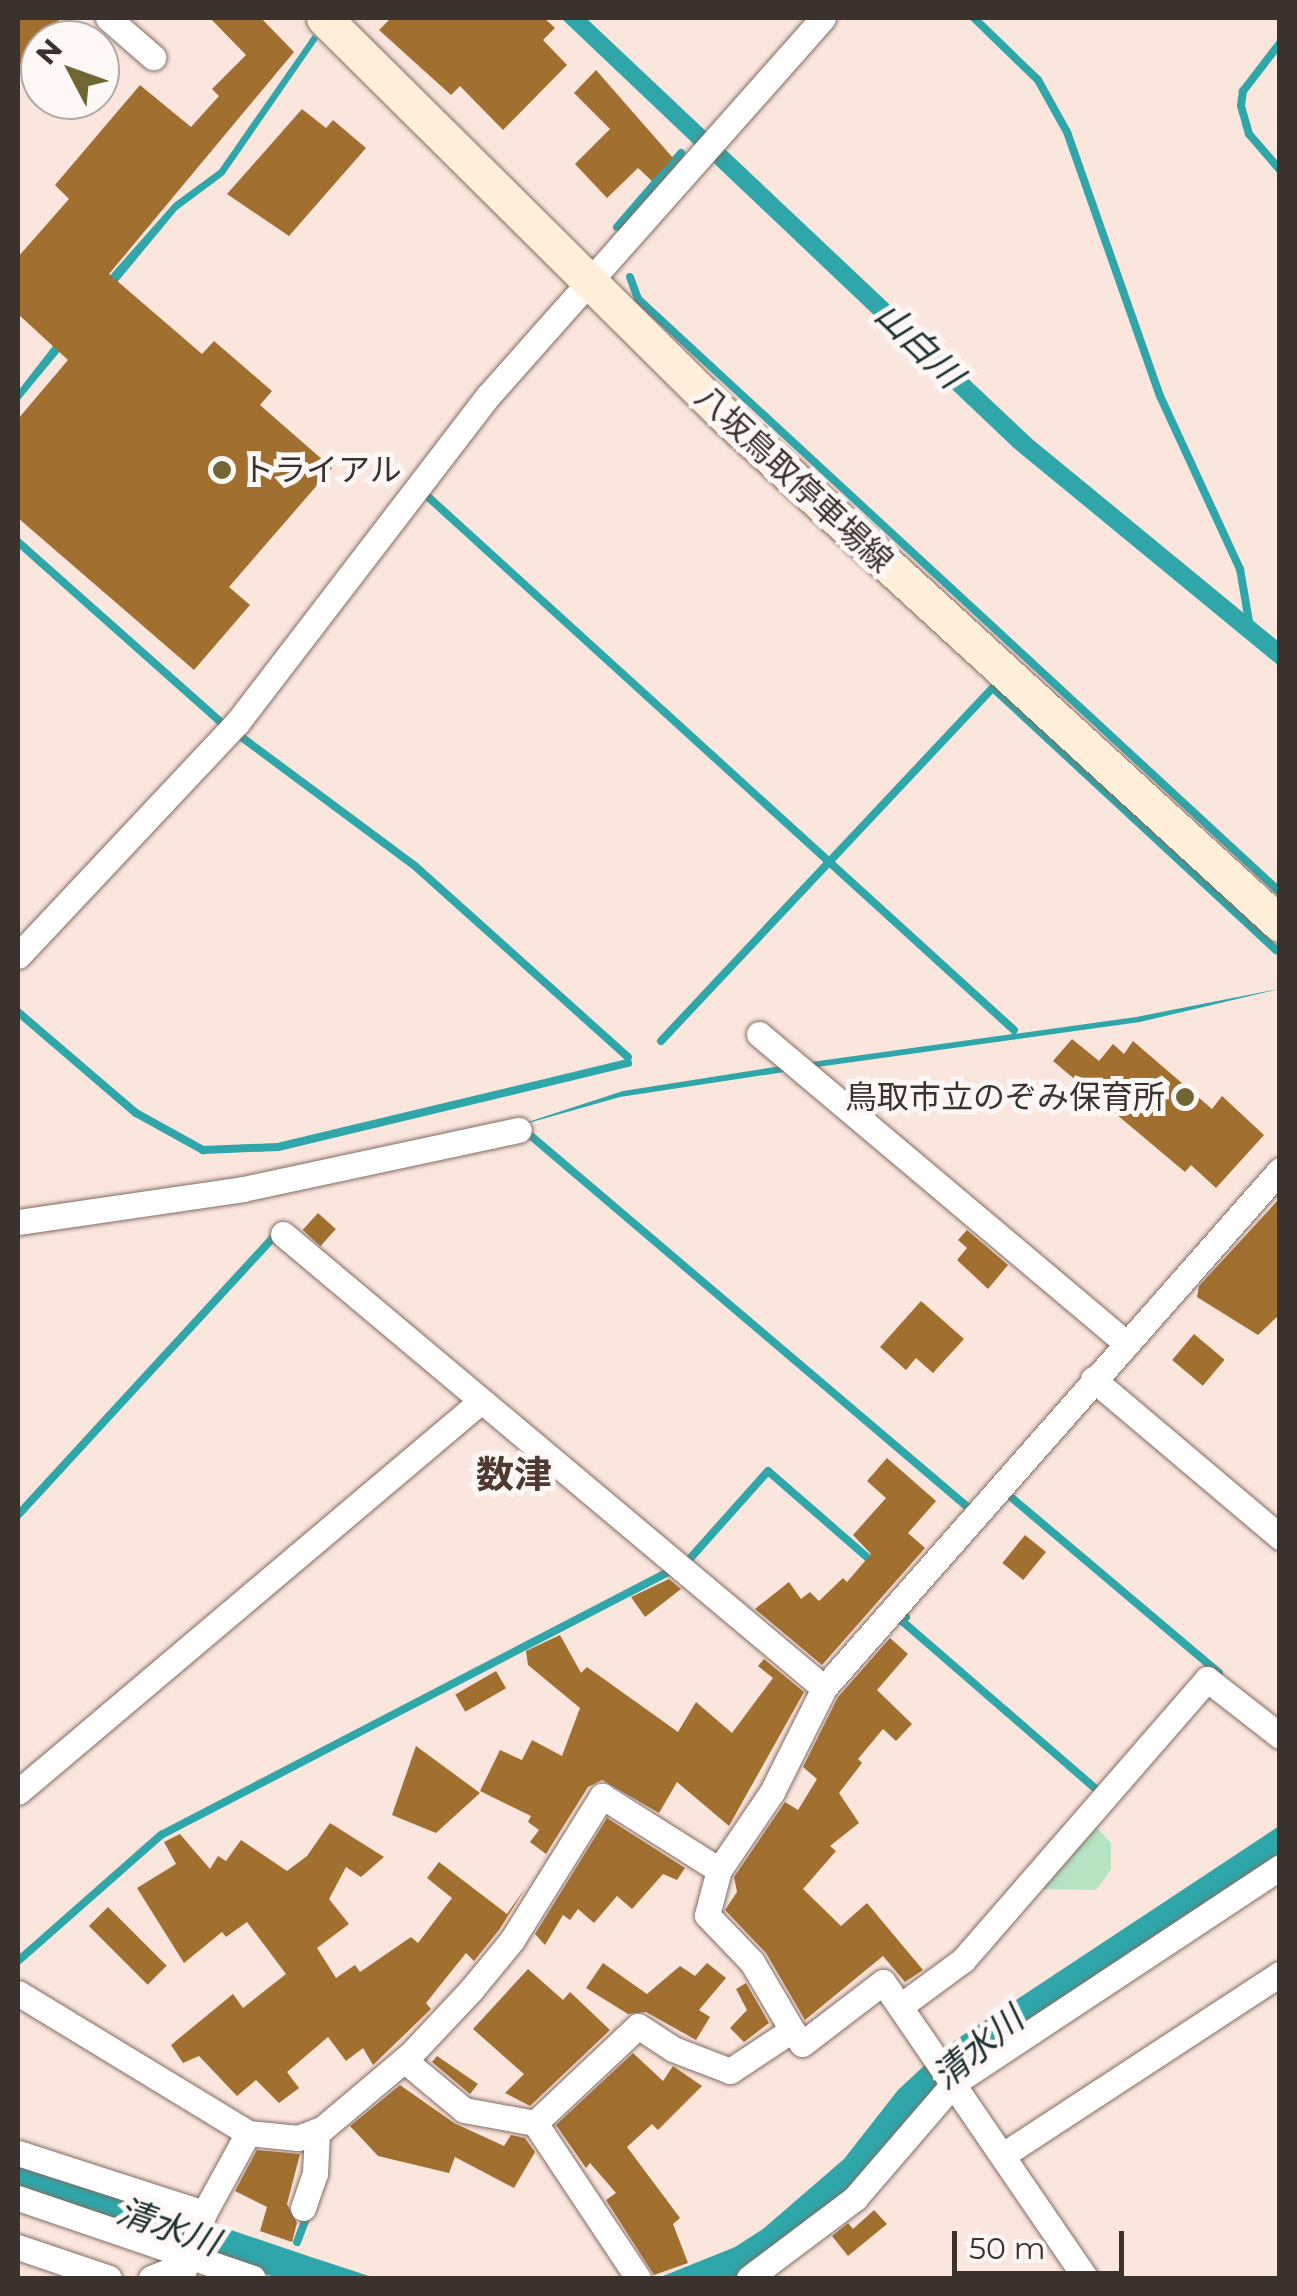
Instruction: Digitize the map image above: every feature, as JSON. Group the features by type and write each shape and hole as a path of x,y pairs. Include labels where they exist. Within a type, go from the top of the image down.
{"main road":[{"name":"八坂鳥取停車場線","path":"324,18 782,469 1280,924"}],"street":[{"path":"108,18 153,57"},
{"path":"18,956 237,723 488,396 823,18"},
{"path":"759,1034 1125,1342"},
{"path":"18,1222 242,1189 519,1130"},
{"path":"1086,2278 884,1982 802,2044 752,1962 707,1915 719,1870 772,1792 824,1688 1280,1170"},
{"path":"282,1234 824,1688"},
{"path":"1093,1379 1280,1537"},
{"path":"18,1792 481,1402"},
{"path":"902,2005 963,1960 1208,1679 1280,1736"},
{"path":"18,1993 248,2133 298,2138 318,2130 404,2060 512,1940 602,1796 719,1870"},
{"path":"749,2278 855,2198 954,2083 1280,1866"},
{"path":"1002,2155 1280,1974"},
{"path":"535,2123 638,2026 730,2071 792,2030"},
{"path":"404,2060 464,2110 535,2123 638,2278"},
{"path":"304,2208 315,2174 318,2130"},
{"path":"184,2267 204,2213 248,2133"},
{"path":"18,2153 204,2213"},
{"path":"18,2198 184,2267 253,2278"},
{"path":"18,2247 109,2278"},
{"path":"151,2278 184,2267"}],"green space":[{"path":"1093,1824 1111,1843 1111,1870 1096,1890 1041,1889"}],"water":[{"name":"山白川","path":"561,18 586,18 1032,439 1279,642 1279,666 1014,448"},
{"path":"313,35 318,39 224,175 177,210 18,402 18,391 91,297 174,203 219,170"},
{"path":"1279,989 1140,1022 810,1068 804,1063 1136,1017"},
{"path":"787,1065 791,1071 620,1097 500,1131 623,1091"},
{"name":"清水川","path":"1279,1826 1279,1858 1054,2008 768,2258 735,2278 658,2278 735,2247 763,2229 844,2159 898,2090 942,2049"},
{"name":"清水川","path":"18,2158 375,2278 277,2278 57,2205 18,2191"}],"building":[{"path":"18,18 61,18 20,20 18,68"},
{"path":"210,18 261,18 294,52 109,274 202,354 214,341 272,391 260,405 332,468 229,587 250,605 194,670 18,518 18,419 68,360 18,314 18,257 69,199 55,185 110,120 120,120 120,109 140,85 191,127 219,96 212,89 246,55"},
{"path":"391,18 544,18 555,28 543,40 567,65 503,130 460,86 451,95 379,30"},
{"path":"596,70 673,158 652,181 638,168 607,198 575,164 610,129 574,93"},
{"path":"302,109 326,128 333,120 366,148 289,236 227,194"},
{"path":"1072,1039 1099,1061 1113,1044 1124,1054 1133,1041 1212,1109 1222,1096 1264,1135 1216,1188 1191,1165 1185,1172 1053,1061"},
{"path":"1280,1198 1280,1314 1258,1335 1197,1297 1199,1286"},
{"path":"318,1213 336,1229 320,1246 303,1230"},
{"path":"967,1230 1008,1265 988,1289 957,1260 967,1248 958,1240"},
{"path":"921,1301 964,1339 933,1373 916,1358 906,1370 880,1347"},
{"path":"1194,1334 1225,1360 1203,1386 1172,1360"},
{"path":"887,1458 936,1501 908,1533 925,1548 822,1665 755,1609 789,1582 801,1599 810,1592 819,1601 843,1578 847,1582 871,1554 853,1535 886,1498 867,1481"},
{"path":"1025,1535 1046,1552 1023,1580 1002,1563"},
{"path":"669,1579 681,1589 645,1617 631,1597"},
{"path":"560,1635 581,1673 587,1667 678,1732 696,1702 732,1733 773,1678 758,1666 764,1659 804,1692 729,1826 677,1782 659,1813 602,1780 588,1787 546,1854 530,1842 539,1830 528,1822 531,1816 480,1791 500,1750 522,1760 532,1740 562,1756 580,1708 528,1665 526,1651"},
{"path":"890,1638 908,1654 877,1690 912,1724 896,1741 883,1729 858,1759 862,1763 839,1793 859,1823 830,1846 836,1851 803,1889 841,1926 867,1903 923,1970 905,1982 883,1956 805,2020 766,1953 725,1910 737,1892 734,1877 785,1802 798,1810 817,1779 803,1767 838,1697"},
{"path":"496,1671 506,1688 465,1712 455,1694"},
{"path":"416,1746 480,1793 436,1833 392,1815"},
{"path":"607,1818 685,1868 677,1880 663,1874 632,1909 617,1896 594,1923 578,1909 570,1920 563,1915 545,1945 535,1934"},
{"path":"330,1823 384,1857 361,1877 346,1867 329,1899 349,1924 317,1948 336,1978 355,1965 360,1972 411,1937 418,1943 452,1898 427,1878 439,1862 507,1914 526,1887 474,1961 466,1953 426,2003 431,2009 373,2065 363,2048 346,2061 328,2037 287,2072 299,2088 279,2103 256,2080 237,2096 199,2056 183,2063 171,2045 233,1994 243,2008 286,1974 247,1922 226,1937 222,1932 184,1963 137,1888 176,1864 164,1842 180,1834 210,1869 218,1856 226,1861 241,1840 287,1871 307,1856"},
{"path":"108,1907 167,1966 148,1985 89,1926"},
{"path":"603,1963 647,1994 680,1966 695,1976 707,1963 726,1978 699,2010 710,2017 696,2040 646,2012 628,2014 586,1988"},
{"path":"528,1969 563,2000 570,1992 610,2030 530,2106 505,2093 524,2074 473,2029"},
{"path":"746,1983 769,2023 744,2042 730,2028 747,2010 736,1989"},
{"path":"633,2053 663,2081 673,2066 702,2086 658,2130 652,2124 627,2147 680,2218 673,2224 688,2263 654,2275 606,2200 616,2193 590,2163 586,2168 556,2125"},
{"path":"437,2056 478,2084 470,2094 432,2062"},
{"path":"400,2085 454,2123 504,2146 511,2135 525,2138 535,2152 514,2188 455,2157 449,2173 378,2156 350,2126"},
{"path":"257,2150 300,2154 287,2204 297,2223 292,2242 260,2231 267,2207 235,2191"},
{"path":"874,2210 887,2224 848,2256 832,2236 848,2223 853,2229"}],"waterway":[{"path":"974,18 1038,80 1067,132 1160,396 1240,569 1250,627"},
{"path":"1280,43 1243,91 1241,106 1249,134 1280,170"},
{"path":"617,227 681,153"},
{"path":"630,277 638,299 1280,892"},
{"path":"426,495 1014,1030"},
{"path":"18,542 222,723"},
{"path":"661,1041 993,688 1276,950"},
{"path":"236,733 415,866 628,1057"},
{"path":"18,1012 136,1113 203,1150 278,1147 628,1063"},
{"path":"524,1130 970,1509"},
{"path":"18,1515 273,1238 277,1241"},
{"path":"686,1563 768,1471 875,1564"},
{"path":"1012,1498 1219,1673"},
{"path":"18,1961 161,1835 672,1570"},
{"path":"906,1617 902,1621 1095,1788"},
{"path":"297,2242 308,2214"}],"place":[{"name":"トライアル","path":"222,470"},
{"name":"鳥取市立のぞみ保育所","path":"1185,1097"}],"district":[{"name":"数津","path":"514,1475"}]}
